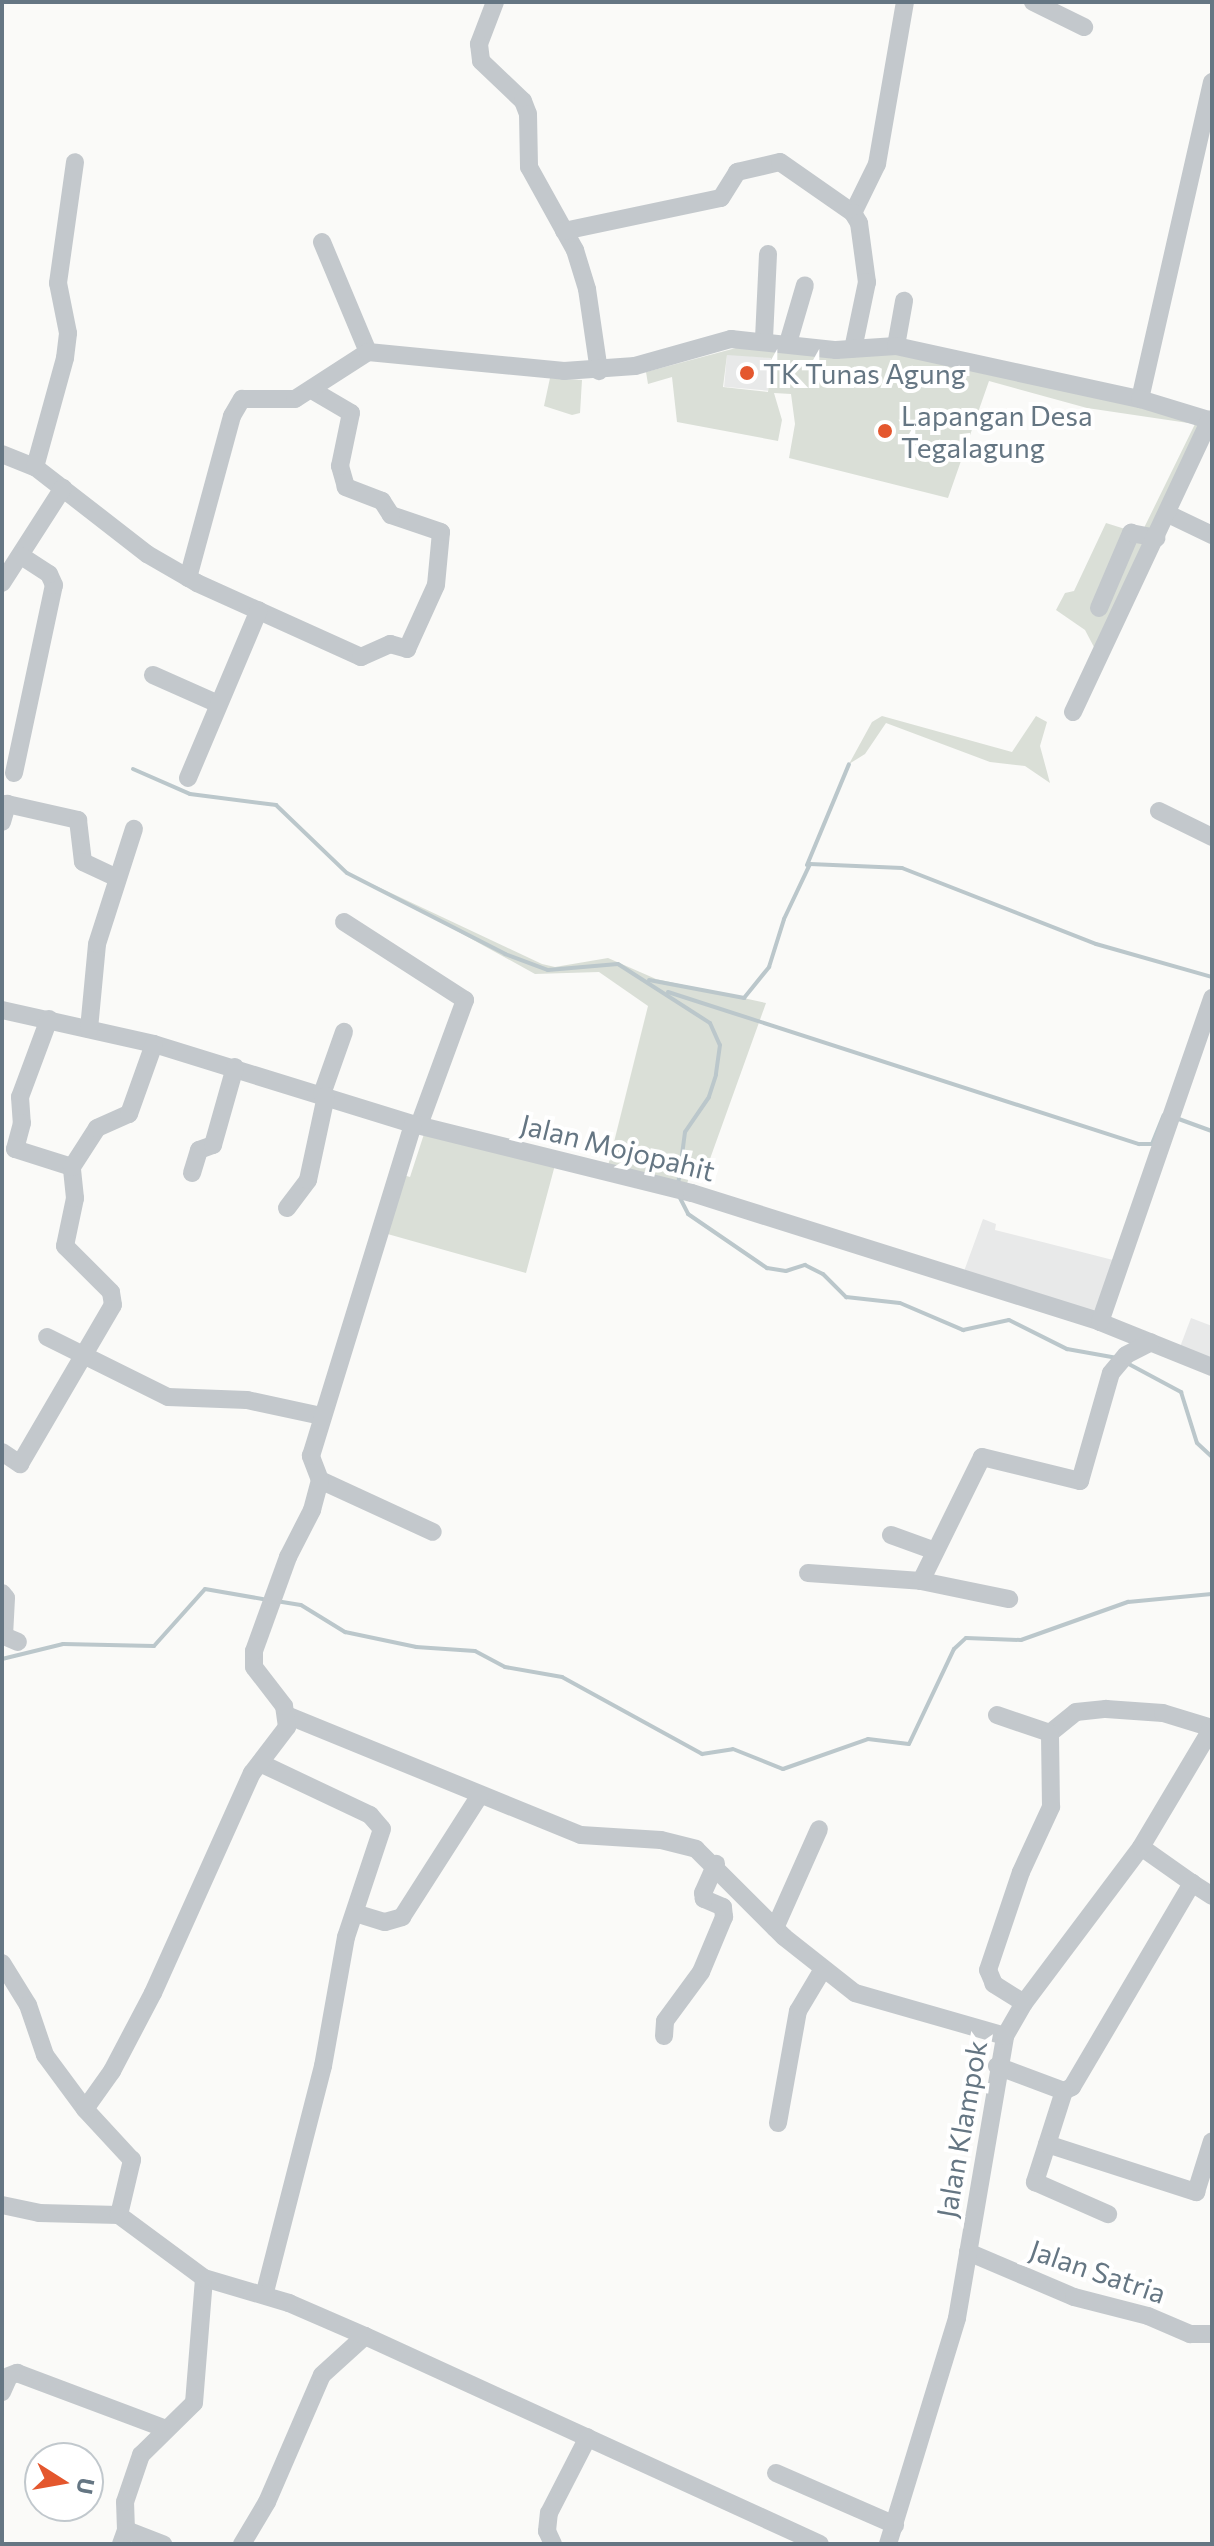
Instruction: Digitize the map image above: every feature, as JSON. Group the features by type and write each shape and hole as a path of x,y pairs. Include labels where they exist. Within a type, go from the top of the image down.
{"street":[{"path":"495,2 479,44 481,61 523,101 530,125 529,167 564,231 587,289 599,371"},
{"path":"853,349 867,282 853,213 877,164 905,2"},
{"path":"1033,2 1084,27"},
{"path":"1140,399 1212,82"},
{"path":"35,467 65,358 68,333 58,283 75,162"},
{"path":"564,231 721,198 737,172 771,162 795,169 853,213"},
{"path":"322,242 368,352"},
{"path":"764,339 768,254"},
{"path":"788,343 805,285"},
{"path":"896,346 904,301"},
{"path":"188,578 237,405 248,396 286,400 312,390 368,352 540,370 599,371 657,361 731,339 764,339 853,349 896,346 1140,399 1211,420 1073,712"},
{"path":"2,454 35,467 147,554 188,578 366,656 390,644 411,647 436,585 441,532 391,515 382,501 346,487 340,466 351,413 312,390"},
{"path":"2,583 63,488"},
{"path":"1168,514 1212,535"},
{"path":"1099,608 1131,533 1157,538"},
{"path":"21,556 49,574 54,585 8,772 5,813 78,820 83,862 117,878"},
{"path":"188,778 216,703 259,610"},
{"path":"153,675 216,703"},
{"path":"1159,811 1212,837"},
{"path":"89,1029 93,962 134,829"},
{"path":"344,922 465,1000 416,1124 321,1416 311,1456 320,1480 252,1660 289,1716 593,1838 680,1843 716,1864 775,1928 823,1969 872,2000 1005,2036"},
{"path":"1100,1322 1212,998"},
{"name":"Jalan Mojopahit","path":"2,1010 154,1044 416,1124 692,1193 1100,1322 1212,1367"},
{"path":"49,1019 20,1097 22,1123 15,1149 72,1167"},
{"path":"287,1208 308,1180 324,1095 344,1032"},
{"path":"2,1452 20,1464 114,1300 66,1249 76,1185 72,1167 97,1128 129,1114 154,1044"},
{"path":"192,1173 200,1150 213,1145 235,1067"},
{"path":"47,1337 168,1397 247,1400 321,1416"},
{"path":"921,1581 982,1457 1080,1481 1121,1359 1151,1342"},
{"path":"320,1480 433,1532"},
{"path":"891,1535 935,1551"},
{"path":"808,1573 921,1581 1009,1599"},
{"path":"2,1593 6,1598 4,1636 18,1642"},
{"path":"1024,2003 994,1984 988,1970 1021,1872 1048,1819 1050,1733 1076,1712 1106,1709 1163,1713 1212,1728"},
{"path":"997,1715 1050,1733"},
{"path":"85,2109 112,2071 153,1993 260,1763 281,1738 289,1716"},
{"name":"Jalan Klampok","path":"888,2544 949,2348 968,2252 997,2066 1005,2036 1024,2003 1141,1847 1212,1728"},
{"path":"260,1763 378,1822 381,1839 355,1913 264,2295"},
{"path":"355,1913 385,1922 402,1917 480,1795"},
{"path":"775,1928 819,1829"},
{"path":"1141,1847 1212,1896"},
{"path":"664,2036 665,2021 701,1972 724,1917 723,1907 704,1899 716,1864"},
{"path":"1108,2214 1035,2182 1064,2091 1072,2087 1192,1883"},
{"path":"2,1963 28,2005 45,2055 85,2109 132,2160 119,2215"},
{"path":"778,2123 798,2011 823,1969"},
{"path":"997,2066 1064,2091"},
{"path":"1047,2144 1196,2192 1207,2172 1212,2141"},
{"path":"2,2205 39,2213 119,2215 204,2278 264,2295 365,2336 820,2544"},
{"name":"Jalan Satria","path":"968,2252 1074,2297 1148,2316 1190,2334 1212,2334"},
{"path":"163,2544 124,2537 131,2475 141,2455 194,2403 204,2278"},
{"path":"242,2544 267,2502 322,2375 365,2336"},
{"path":"4,2381 17,2373 166,2429"},
{"path":"553,2544 547,2531 549,2513 588,2437"},
{"path":"776,2473 895,2525"}],"shaded area":[{"path":"736,348 895,353 1202,420 1095,649 1085,630 1056,610 1065,593 1074,591 1106,523 1141,534 1195,424 1087,408 989,381 948,498 789,458 795,424 791,394 774,393 782,420 778,441 677,422 672,377 648,384 646,372","holes":["727,355 771,358 768,392 723,387"]},
{"name":"TK Tunas Agung","path":"727,354 771,358 768,391 724,387"},
{"path":"550,378 582,380 580,413 572,415 544,406"},
{"path":"882,716 1012,752 1036,716 1047,722 1040,746 1050,783 1025,766 990,762 886,723 865,754 849,764 872,722"},
{"path":"372,884 542,964 555,967 608,958 656,979 766,1003 706,1170 692,1166 687,1184 608,1166 648,1006 599,972 535,974"},
{"path":"424,1134 555,1165 526,1273 384,1233 403,1175 410,1177"},
{"path":"983,1219 996,1224 995,1230 1117,1261 1099,1313 963,1274"},
{"path":"1191,1318 1212,1326 1212,1359 1180,1347"}],"waterway":[{"path":"807,865 849,764"},
{"path":"133,769 190,794 276,805 347,873 505,954 548,970 618,964 710,1023 720,1045 716,1075 709,1097 685,1132 678,1185"},
{"path":"649,980 744,998 769,967 784,919 810,864 902,868 1096,944 1212,977"},
{"path":"668,992 1139,1144 1152,1144 1164,1115"},
{"path":"1176,1118 1212,1131"},
{"path":"678,1194 688,1214 767,1268 786,1271 805,1265 823,1274 846,1297 900,1303 963,1330 1009,1320 1067,1349 1117,1358"},
{"path":"1125,1362 1181,1392 1197,1443 1212,1457"},
{"path":"2,1659 63,1644 154,1646 205,1589 268,1600"},
{"path":"276,1601 301,1605 345,1632 416,1647 475,1651 505,1667 562,1677 702,1754 733,1749 783,1769 868,1739 909,1744 954,1649 966,1638 1021,1640 1128,1602 1212,1594"}],"place":[{"name":"TK Tunas Agung","path":"747,373"},
{"name":"Lapangan Desa Tegalagung","path":"885,431"}]}
